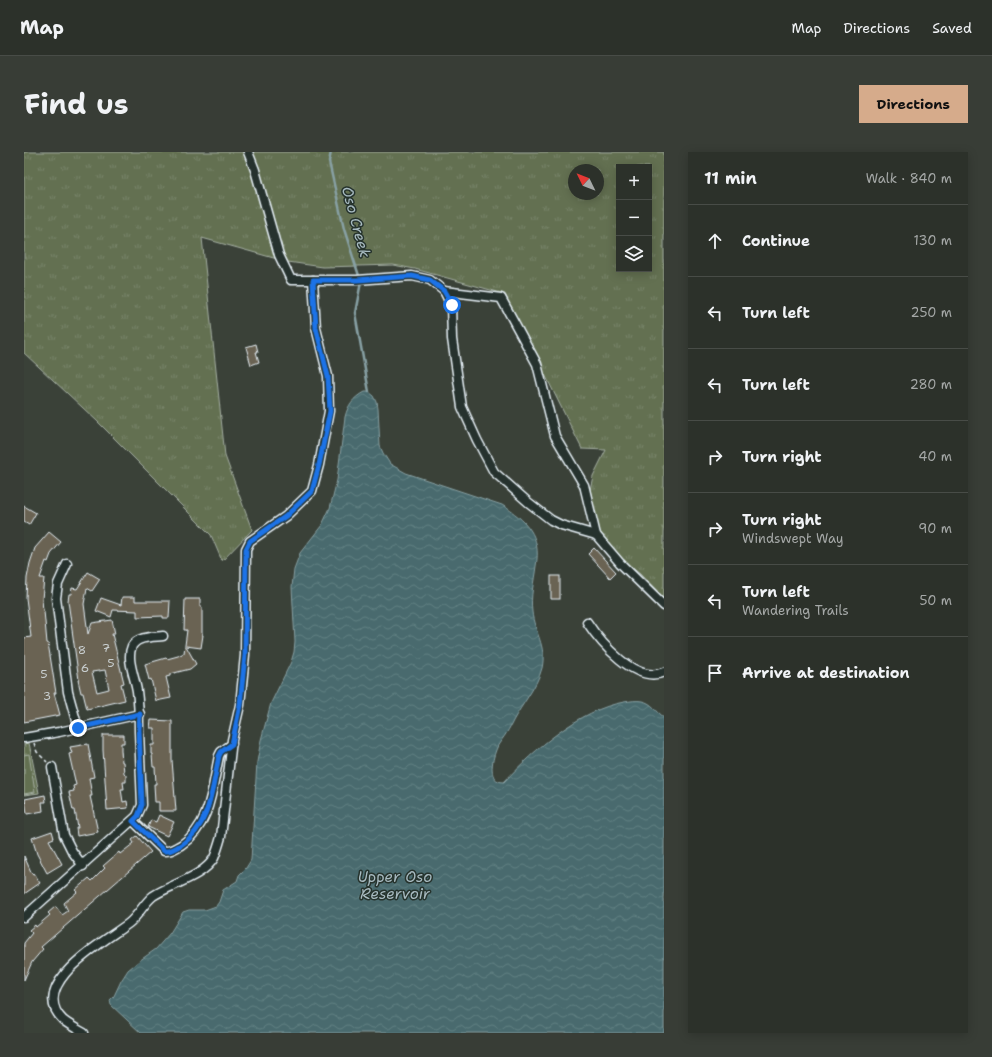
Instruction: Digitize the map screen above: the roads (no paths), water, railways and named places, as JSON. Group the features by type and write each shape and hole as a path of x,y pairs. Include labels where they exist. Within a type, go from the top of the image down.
{"street":[{"path":"248,152 255,170 279,255 291,280 361,280 412,276 430,280 444,291 452,305 452,339 462,407 476,440 494,472 551,520 596,534"},
{"path":"84,1033 64,1020 56,1010 53,998 59,980 84,955 130,922 151,898 202,871 214,858 218,849 221,837 232,744 240,705 245,655 246,549 250,541 286,516 312,491 330,411 328,376 316,328 313,280"},
{"path":"444,291 501,298 536,364 555,436 584,485 596,534 620,563 664,606"},
{"path":"67,564 58,584 56,598 68,692 78,728"},
{"path":"587,622 604,646 625,663 639,671 646,673 654,674 664,672"},
{"path":"25,913 83,866 138,816 142,805 139,729 140,714 130,652 133,645 139,639 163,636"},
{"path":"26,741 140,714"},
{"path":"133,821 164,851 173,850 184,843 198,829 205,817 210,803 219,756 221,752 232,744"},
{"path":"52,767 64,835 72,851 83,866"}],"water":[{"name":"Upper Oso Reservoir","path":"364,392 369,392 374,396 377,402 380,446 390,464 406,473 502,505 525,523 534,537 537,546 537,555 532,606 533,619 542,646 542,668 533,689 497,747 492,765 495,779 504,782 544,744 574,722 607,706 626,702 642,701 652,706 664,717 664,1033 141,1033 111,1005 110,1000 114,996 128,970 156,949 170,933 183,912 189,910 205,910 216,906 223,890 237,881 239,875 251,860 257,762 261,740 271,703 291,662 294,652 295,642 292,587 294,569 300,553 322,525 330,508 337,480 346,413 349,405 354,399"}],"waterway":[{"name":"Oso Creek","path":"331,152 329,162 344,229 361,282 355,313 369,392"}]}
